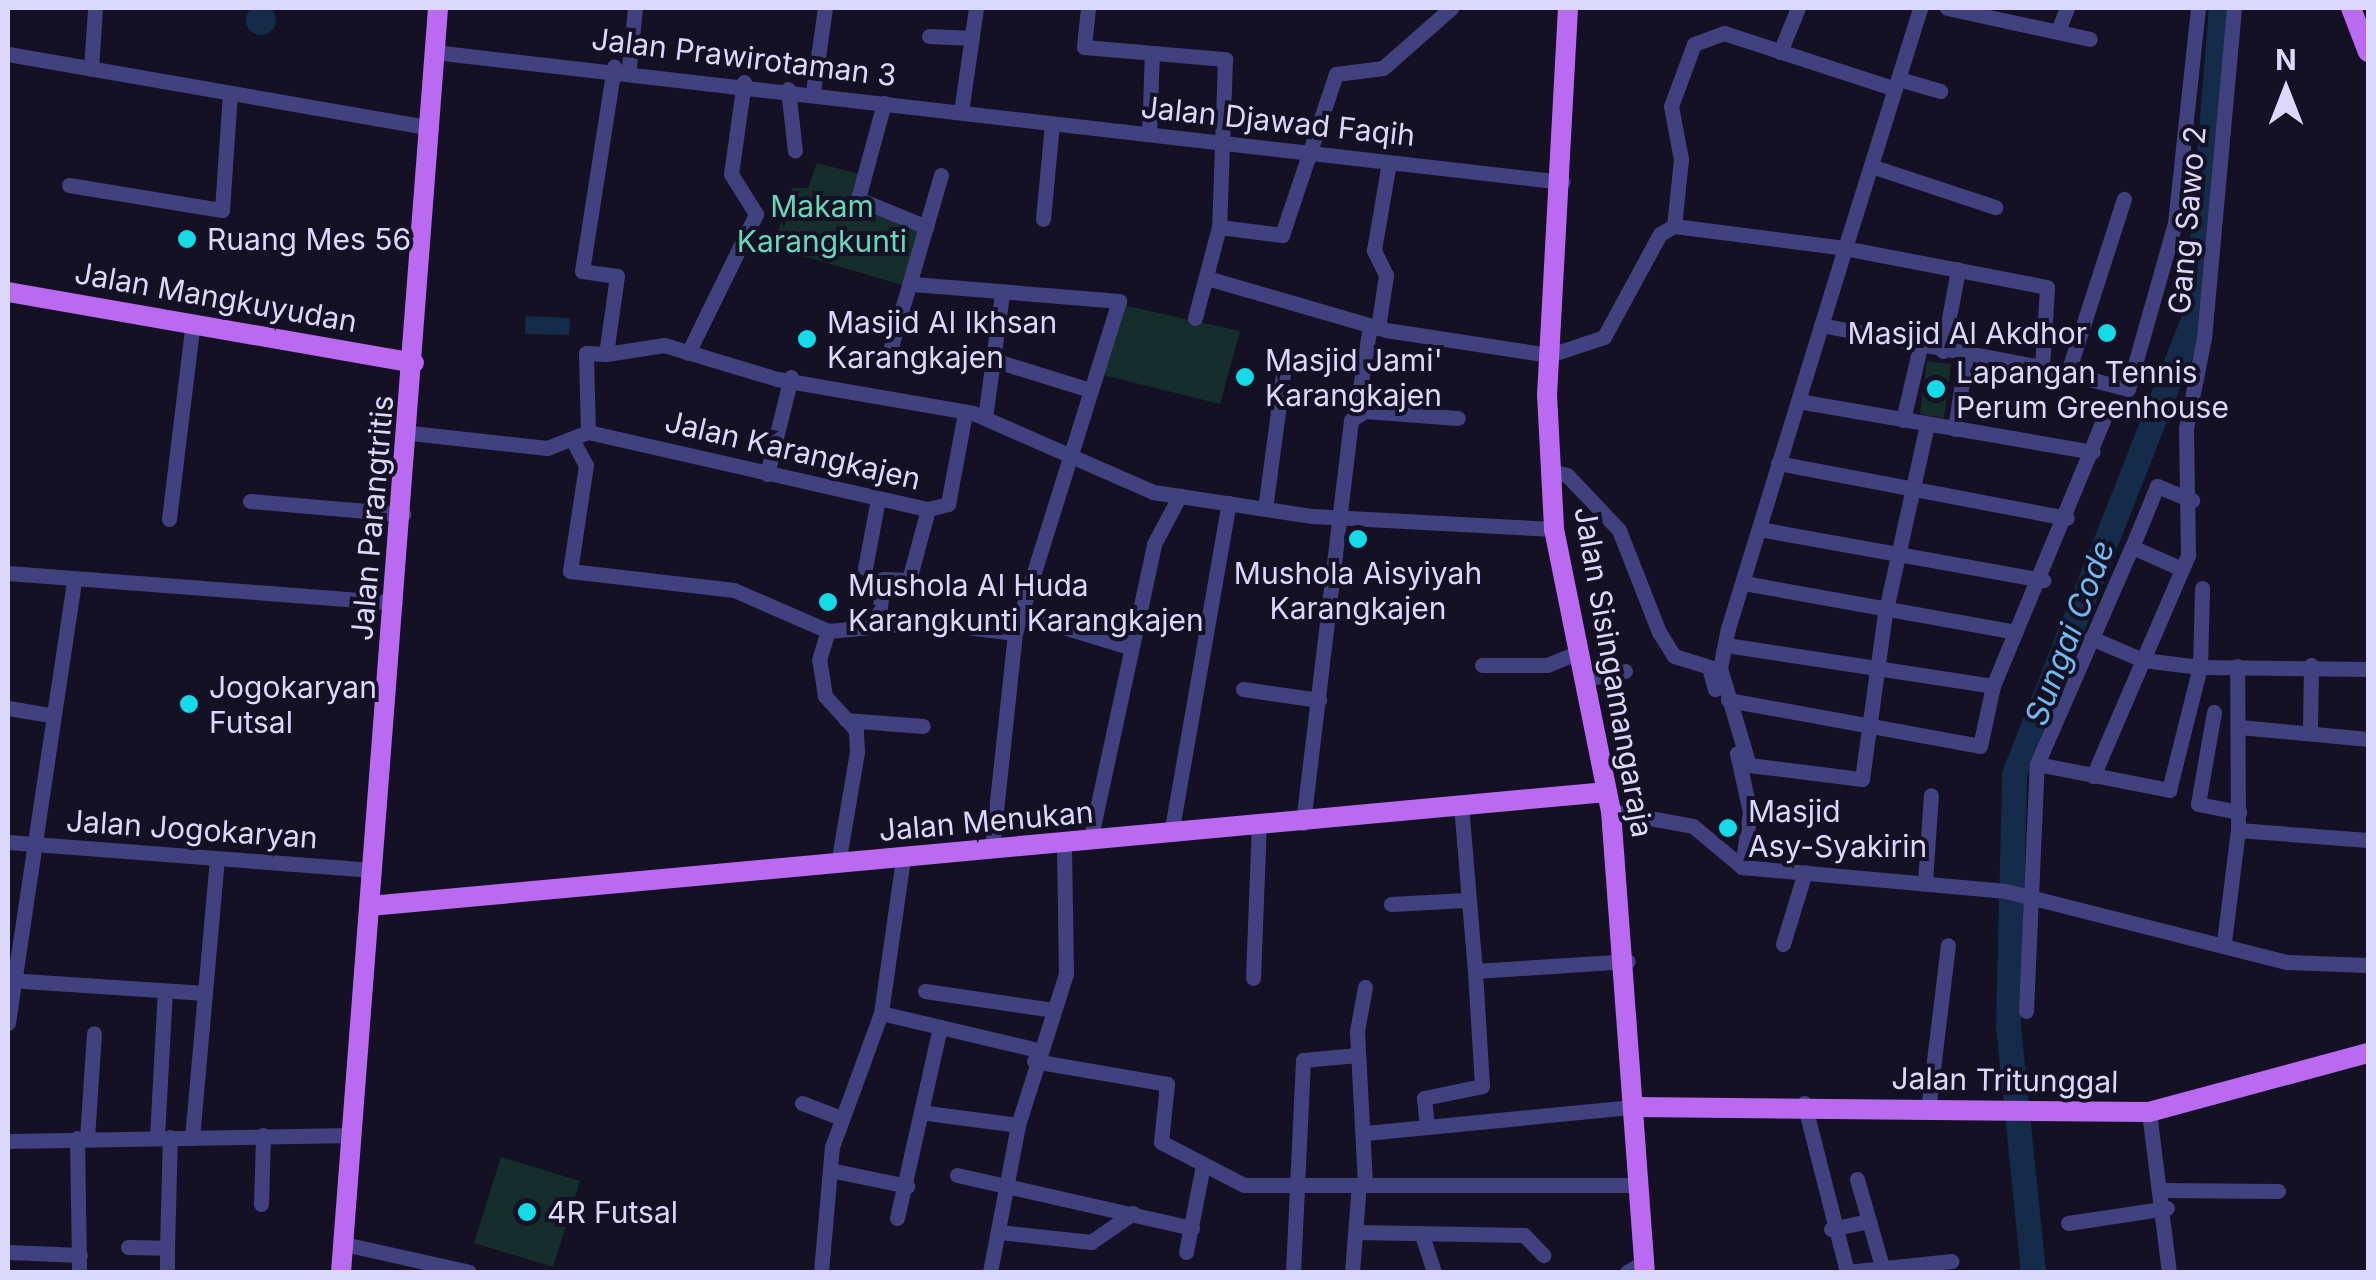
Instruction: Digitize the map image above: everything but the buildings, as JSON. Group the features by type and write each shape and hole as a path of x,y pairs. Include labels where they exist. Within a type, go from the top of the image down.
{"main road":[{"name":"Jalan Parangtritis","path":"341,1272 410,433 438,8"},
{"name":"Jalan Sisingamangaraja","path":"1568,8 1563,182 1550,355 1554,529 1576,653 1609,801 1628,961 1639,1269"},
{"path":"2351,8 2368,52"},
{"name":"Jalan Mangkuyudan","path":"8,292 194,321 414,363"},
{"name":"Jalan Menukan","path":"370,906 1303,823 1461,805 1609,801"},
{"name":"Jalan Tritunggal","path":"1633,1107 1804,1103 1988,1113 2149,1112 2368,1054"}],"street":[{"path":"91,69 95,8"},
{"path":"606,354 617,276 582,271 635,8"},
{"path":"813,92 825,8"},
{"path":"960,112 976,8"},
{"path":"1088,8 1084,48 1226,59 1219,227 1195,318"},
{"path":"1219,227 1282,235 1304,152 1336,74 1383,68 1451,8"},
{"path":"1780,52 1798,8"},
{"path":"1920,8 1778,462 1726,644 1728,700 1749,765 1862,779 1885,614 1928,424"},
{"path":"1947,8 2059,28 2090,39"},
{"path":"2059,28 2067,8"},
{"path":"1821,324 1920,347 2068,372 2128,389 2175,223 2198,8"},
{"name":"Gang Sawo 2","path":"2094,776 2182,569 2192,500 2186,428 2204,338 2234,8"},
{"path":"1674,226 1678,69 1694,44 1724,33 1897,84 1940,91"},
{"path":"929,36 972,38"},
{"name":"Jalan Prawirotaman 3","path":"434,52 621,67 988,115"},
{"path":"1149,134 1152,53"},
{"path":"8,54 432,128"},
{"path":"688,353 712,288 729,282 756,214 731,174 744,82"},
{"path":"788,89 795,152"},
{"path":"69,185 222,210 230,93"},
{"path":"884,103 858,199 927,226"},
{"name":"Jalan Djawad Faqih","path":"988,115 1563,182"},
{"path":"1043,219 1052,124"},
{"path":"1303,823 1340,518 1356,413 1386,275 1374,250 1389,162"},
{"path":"1871,166 1995,207"},
{"path":"892,347 941,175"},
{"path":"2068,372 2124,199"},
{"path":"1207,278 1374,327 1550,355 1604,337 1660,234 1674,226 1845,248 2046,283 2042,367"},
{"path":"1943,351 1958,269"},
{"path":"913,284 1002,294 1076,292 1119,302 1067,456 1015,634 992,849"},
{"path":"984,418 1002,294"},
{"path":"168,519 194,321"},
{"path":"410,433 546,448 572,441 588,432 586,353 606,354 664,345 984,418 1067,456 1180,496 1340,518 1554,529"},
{"path":"1902,420 1920,347"},
{"path":"1954,429 1966,354"},
{"path":"993,360 1090,390"},
{"path":"1265,508 1284,366"},
{"path":"767,474 791,377"},
{"path":"1798,402 2093,452"},
{"path":"1728,700 1980,746 1992,686 2042,580 2108,408"},
{"name":"Jalan Karangkajen","path":"588,432 928,508 948,504 966,413"},
{"path":"1356,413 1458,418"},
{"path":"572,441 586,465 570,571 734,590 828,630 878,626 1015,634"},
{"path":"1778,462 1913,494 2067,518"},
{"path":"1551,471 1567,474 1620,530 1642,604 1674,656 1709,667 1749,795 1742,867"},
{"path":"2026,1011 2037,764 2157,486 2192,500"},
{"path":"1090,842 1154,544 1180,496"},
{"path":"865,568 878,498"},
{"path":"250,500 403,514"},
{"path":"1171,834 1229,503"},
{"path":"878,626 883,580 909,580 928,508"},
{"path":"1759,529 2042,580"},
{"path":"2132,547 2182,569"},
{"path":"8,573 395,603"},
{"path":"8,1023 10,981 74,580"},
{"path":"1744,583 1885,614 2016,632"},
{"path":"2037,764 2169,790 2200,666 2202,588"},
{"path":"1021,614 1129,647"},
{"path":"828,630 818,660 825,696 846,720 857,752 838,864"},
{"path":"2090,638 2144,660 2200,666 2368,668"},
{"path":"1726,644 1992,686"},
{"path":"1482,665 1547,665 1576,653"},
{"path":"2310,665 2310,730"},
{"path":"2224,942 2238,830 2237,666"},
{"path":"1582,680 1625,671"},
{"path":"1243,689 1319,700"},
{"path":"8,708 50,714"},
{"path":"2214,712 2198,804 2238,812"},
{"path":"846,720 923,726"},
{"path":"2239,727 2310,730 2368,739"},
{"path":"1925,882 1931,795"},
{"path":"1609,801 1693,826 1742,867 1992,889 2224,942 2288,962 2368,965"},
{"path":"1427,1127 1424,1098 1482,1086 1461,805"},
{"path":"1252,978 1259,825"},
{"path":"2238,830 2368,840 2368,830"},
{"name":"Jalan Jogokaryan","path":"8,842 373,870"},
{"path":"990,1272 1018,1124 1068,952 1064,842"},
{"path":"192,1138 217,859"},
{"path":"822,1272 830,1170 842,1118 881,1013 903,859"},
{"path":"1783,944 1805,872"},
{"path":"1390,904 1466,900"},
{"path":"1928,1110 1948,944"},
{"path":"1475,971 1628,961"},
{"path":"10,981 202,993"},
{"path":"1352,1272 1366,1134 1358,1056 1364,988"},
{"path":"165,990 166,1272"},
{"path":"925,990 1052,1010"},
{"path":"881,1013 1036,1055 1167,1084 1160,1142 1244,1184 1636,1185"},
{"path":"897,1218 927,1113 940,1027"},
{"path":"79,1272 82,1138 94,1033"},
{"path":"1293,1272 1304,1056 1358,1056"},
{"path":"802,1103 842,1118"},
{"path":"1804,1103 1831,1229 1847,1272 1951,1261"},
{"path":"1366,1134 1633,1107"},
{"path":"2149,1112 2167,1208 2169,1272"},
{"path":"927,1113 1018,1124"},
{"path":"262,1204 263,1135"},
{"path":"8,1141 352,1135"},
{"path":"1186,1252 1204,1165"},
{"path":"830,1170 907,1186"},
{"path":"957,1175 1192,1228"},
{"path":"1857,1179 1882,1266"},
{"path":"2164,1190 2278,1192"},
{"path":"2068,1223 2167,1208"},
{"path":"999,1232 1091,1242 1132,1213"},
{"path":"1831,1229 1868,1220"},
{"path":"1356,1232 1423,1238 1524,1236 1543,1255"},
{"path":"1423,1238 1434,1272"},
{"path":"344,1244 469,1272"},
{"path":"128,1247 167,1248"},
{"path":"8,1252 80,1255"}],"green space":[{"name":"Makam Karangkunti","path":"817,163 859,174 852,201 925,226 909,287 773,247 792,188 808,188"},
{"path":"1118,304 1240,331 1220,404 1095,373"},
{"name":"Lapangan Tennis Perum Greenhouse","path":"1927,361 1951,364 1944,418 1920,414"},
{"name":"4R Futsal","path":"501,1157 580,1181 553,1267 474,1243"}],"water":[{"path":"261,5 272,9 276,20 272,31 261,35 250,31 246,20 250,9"},
{"path":"526,316 570,318 569,335 525,334"}],"waterway":[{"name":"Sungai Code","path":"2033,1272 2008,1027 2014,774 2196,312 2221,8"}],"place":[{"name":"Ruang Mes 56","path":"187,239"},
{"name":"Masjid Al Akdhor","path":"2107,333"},
{"name":"Masjid Al Ikhsan Karangkajen","path":"807,339"},
{"name":"Masjid Jami' Karangkajen","path":"1245,377"},
{"name":"Lapangan Tennis Perum Greenhouse","path":"1936,389"},
{"name":"Mushola Aisyiyah Karangkajen","path":"1358,539"},
{"name":"Mushola Al Huda Karangkunti Karangkajen","path":"828,602"},
{"name":"Jogokaryan Futsal","path":"189,704"},
{"name":"Masjid Asy-Syakirin","path":"1728,828"},
{"name":"4R Futsal","path":"527,1212"}]}
